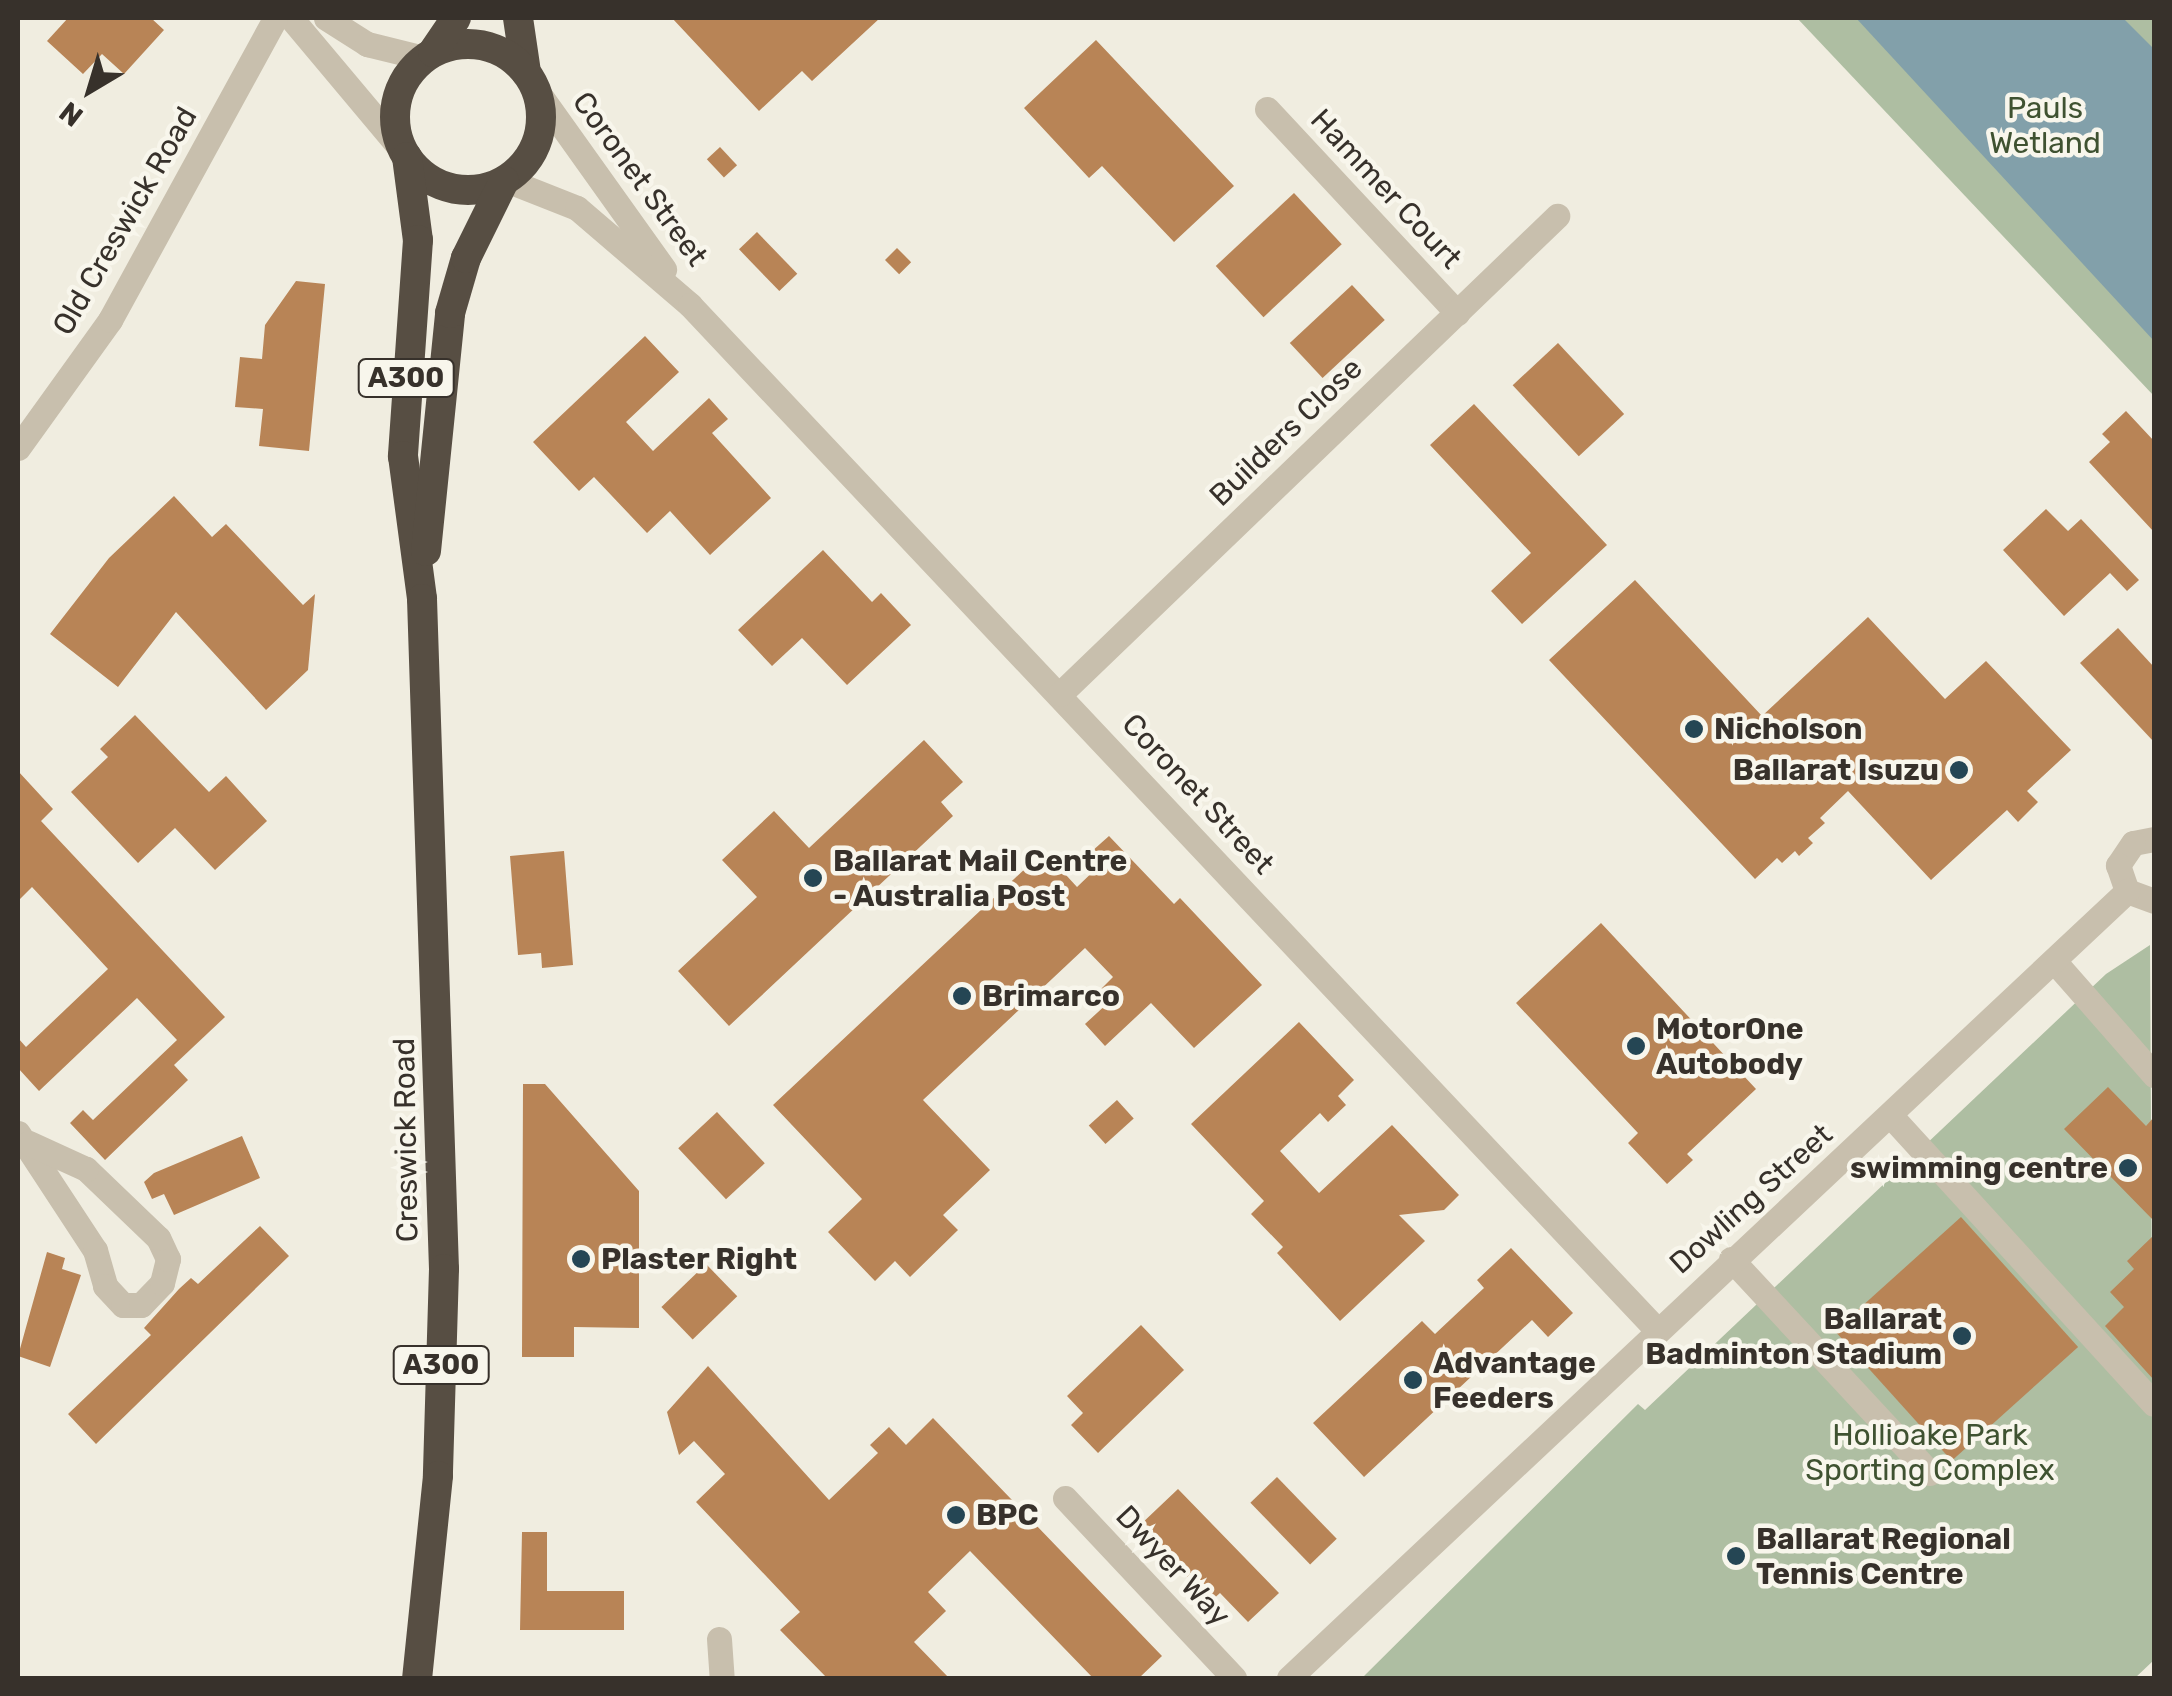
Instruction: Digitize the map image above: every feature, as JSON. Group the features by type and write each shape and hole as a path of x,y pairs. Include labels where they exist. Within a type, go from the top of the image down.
{"highway":[{"name":"A300","path":"406,156 396,103 456,18"},
{"name":"A300","path":"505,180 536,145 542,118 518,18"},
{"path":"429,55 483,45 531,82"},
{"path":"406,156 431,180 455,189 505,180"},
{"name":"Creswick Road","path":"406,156 418,240 403,456 422,600 444,1269 438,1476 417,1678"},
{"name":"Creswick Road","path":"422,600 450,313 466,258 505,180"}],"street":[{"name":"Old Creswick Road","path":"18,448 110,320 275,18"},
{"path":"291,18 406,156"},
{"path":"326,18 367,44 429,55"},
{"name":"Coronet Street","path":"531,82 690,305"},
{"name":"Hammer Court","path":"1267,109 1457,313"},
{"name":"Coronet Street","path":"505,180 577,208 690,305 1657,1330"},
{"name":"Builders Close","path":"1060,694 1558,216"},
{"path":"2154,839 2123,852 2118,873 2126,892 2154,900"},
{"name":"Dowling Street","path":"1289,1678 2126,892"},
{"path":"2054,961 2154,1075"},
{"path":"1890,1115 2154,1404"},
{"path":"23,1138 86,1169 158,1238 168,1260 162,1283 141,1304 123,1304 105,1286 95,1250 23,1138"},
{"path":"1731,1259 1930,1473"},
{"name":"Dwyer Way","path":"1065,1498 1234,1678"},
{"path":"718,1639 722,1678"}],"green space":[{"name":"Pauls Wetland","path":"1797,18 2154,18 2154,396"},
{"name":"Hollioake Park Sporting Complex","path":"2150,945 2154,1660 2135,1678 1362,1678 1638,1404 1645,1410 2106,974"}],"water":[{"name":"Pauls Wetland","path":"1856,18 2123,18 2154,49 2154,341"}],"building":[{"path":"68,18 151,18 164,30 124,74 102,54 83,74 47,41"},
{"path":"672,18 880,18 812,81 802,71 759,111"},
{"path":"1096,40 1234,186 1174,242 1102,166 1089,178 1024,108"},
{"path":"720,147 737,165 724,178 707,159"},
{"path":"1294,193 1342,244 1263,317 1216,266"},
{"path":"757,232 797,274 779,291 739,249"},
{"path":"897,248 911,262 899,274 885,260"},
{"path":"296,281 325,284 309,451 259,446 263,409 235,407 240,357 262,359 265,325"},
{"path":"1352,285 1385,320 1323,378 1290,343"},
{"path":"645,336 679,372 626,422 653,451 709,398 728,419 712,433 771,498 710,555 670,511 647,533 594,477 579,491 533,442"},
{"path":"1558,343 1624,414 1579,456 1513,385"},
{"path":"1474,404 1607,545 1522,624 1491,591 1531,553 1430,445"},
{"path":"2126,411 2154,441 2154,532 2089,462 2110,442 2102,434"},
{"path":"174,496 212,537 226,524 303,605 315,594 308,670 266,710 176,612 118,687 50,634 109,558"},
{"path":"2046,509 2068,531 2081,519 2139,580 2127,591 2110,573 2064,616 2003,550"},
{"path":"823,550 872,602 881,593 911,625 847,685 802,638 772,666 738,630"},
{"path":"1635,580 1762,716 1868,617 1945,699 1986,661 2071,750 2027,791 2038,802 2018,822 2007,810 1931,880 1848,791 1820,818 1825,823 1808,838 1813,843 1799,856 1795,851 1782,863 1777,858 1755,879 1549,660"},
{"path":"2118,628 2154,667 2154,742 2080,663"},
{"path":"135,715 209,792 226,776 267,821 215,870 175,828 138,863 71,792 108,757 100,749"},
{"name":"Ballarat Mail Centre - Australia Post","path":"924,740 963,782 941,802 953,816 729,1026 678,971 757,897 722,860 774,811 809,848"},
{"path":"18,771 53,809 41,821 225,1017 174,1065 188,1080 105,1160 70,1123 83,1110 93,1120 177,1040 137,998 39,1091 18,1068 18,1038 26,1047 108,969 32,887 18,901"},
{"path":"1109,836 1174,904 1180,898 1262,985 1194,1048 1151,1003 1105,1046 1085,1024 1109,1002 1099,991 1113,977 1085,948 923,1100 990,1170 943,1215 958,1230 910,1277 895,1261 875,1281 828,1232 862,1199 773,1105 1044,851 1077,887 1101,864 1091,852"},
{"path":"564,851 573,965 542,968 541,953 518,955 510,856"},
{"name":"MotorOne Autobody","path":"1601,923 1756,1089 1687,1154 1693,1160 1667,1184 1628,1143 1638,1133 1516,1003"},
{"path":"1299,1022 1354,1080 1338,1096 1346,1105 1328,1122 1320,1113 1280,1151 1319,1193 1392,1125 1459,1195 1444,1210 1399,1215 1425,1241 1340,1321 1277,1253 1283,1247 1251,1214 1264,1201 1191,1124"},
{"name":"Plaster Right","path":"523,1084 545,1084 639,1191 639,1328 574,1327 574,1357 522,1357"},
{"name":"swimming centre","path":"2108,1087 2146,1126 2154,1117 2154,1221 2064,1129"},
{"path":"1117,1100 1134,1119 1105,1144 1089,1125"},
{"path":"717,1112 765,1163 726,1199 678,1148"},
{"path":"242,1136 260,1178 174,1215 164,1194 152,1199 144,1182 154,1173"},
{"name":"Ballarat Badminton Stadium","path":"1961,1217 2078,1347 1952,1461 1835,1331"},
{"path":"260,1226 289,1256 96,1444 68,1414 151,1335 144,1328 179,1289 191,1278 198,1284"},
{"path":"2154,1235 2154,1380 2105,1326 2124,1307 2110,1292 2134,1269 2127,1261"},
{"name":"Advantage Feeders","path":"1511,1248 1573,1313 1548,1337 1532,1320 1364,1477 1313,1423 1422,1321 1435,1334 1484,1288 1477,1280"},
{"path":"47,1252 65,1258 62,1269 81,1275 50,1367 18,1356"},
{"path":"706,1264 737,1296 693,1339 661,1307"},
{"path":"1141,1325 1184,1370 1098,1453 1071,1425 1083,1413 1067,1396"},
{"path":"708,1366 829,1500 878,1453 870,1445 889,1427 906,1445 933,1418 1162,1656 1139,1678 1093,1678 970,1551 928,1592 946,1611 914,1642 949,1678 827,1678 780,1630 800,1612 696,1502 725,1474 694,1441 679,1455 667,1412"},
{"path":"1277,1477 1337,1539 1310,1565 1250,1503"},
{"path":"1178,1489 1279,1593 1248,1622 1220,1593 1211,1601 1139,1526"},
{"path":"522,1532 547,1532 547,1591 624,1591 624,1630 520,1630"}],"place":[{"name":"Nicholson","path":"1694,729"},
{"name":"Ballarat Isuzu","path":"1959,770"},
{"name":"Ballarat Mail Centre - Australia Post","path":"813,878"},
{"name":"Brimarco","path":"962,996"},
{"name":"MotorOne Autobody","path":"1636,1046"},
{"name":"swimming centre","path":"2128,1168"},
{"name":"Plaster Right","path":"581,1259"},
{"name":"Ballarat Badminton Stadium","path":"1962,1336"},
{"name":"Advantage Feeders","path":"1413,1380"},
{"name":"BPC","path":"956,1515"},
{"name":"Ballarat Regional Tennis Centre","path":"1736,1556"}]}
